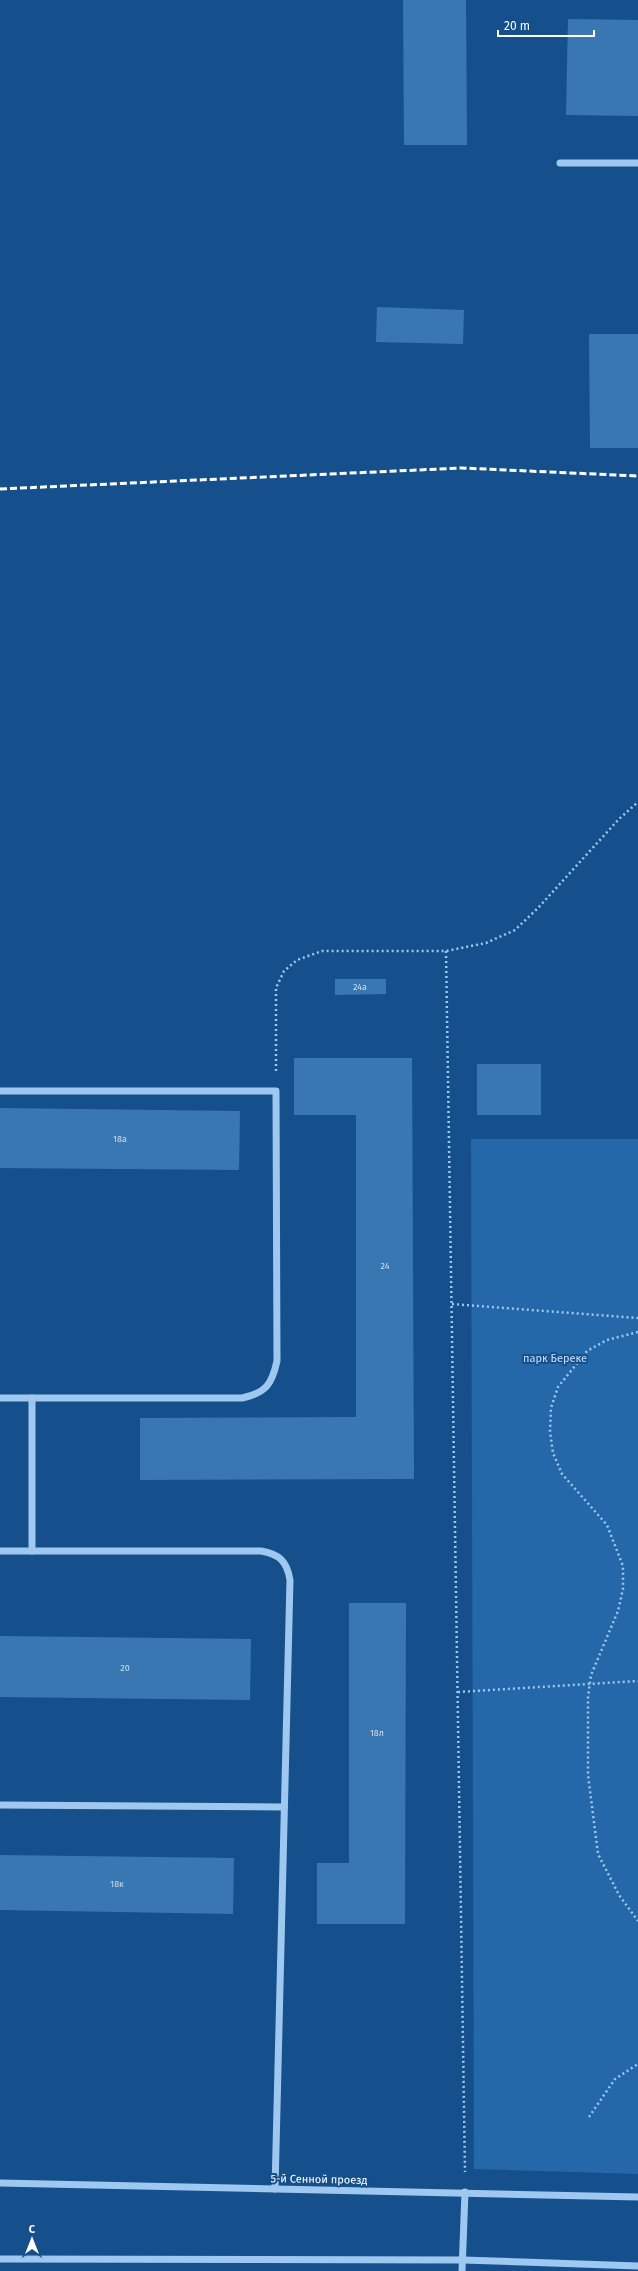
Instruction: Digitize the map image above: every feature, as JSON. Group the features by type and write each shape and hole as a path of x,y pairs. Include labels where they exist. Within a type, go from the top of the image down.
{"street":[{"path":"560,163 638,163"},
{"path":"0,1091 276,1091 277,1361 274,1376 268,1386 257,1395 242,1398 0,1398"},
{"path":"32,1398 32,1551"},
{"path":"0,1551 261,1551 274,1554 283,1560 288,1570 290,1580 275,2189"},
{"path":"0,1805 284,1808"},
{"name":"5-й Сенной проезд","path":"0,2183 465,2192 638,2197"},
{"path":"462,2271 465,2192"},
{"path":"0,2259 463,2260 638,2266"}],"path":[{"path":"276,1091 276,988 284,971 297,960 322,951 446,951 486,943 515,930 538,908 619,819 638,802"},
{"path":"446,951 465,2192"},
{"path":"452,1304 638,1318"},
{"path":"638,1332 607,1340 587,1351 558,1387 551,1408 550,1432 553,1453 562,1474 607,1525 623,1566 624,1589 618,1611 591,1675 588,1696 588,1775 598,1854 619,1895 638,1921"},
{"path":"458,1692 638,1681"},
{"path":"589,2117 614,2079 638,2064"}],"green space":[{"name":"парк Береке","path":"471,1139 638,1139 638,2174 474,2169"}],"building":[{"path":"403,0 466,0 467,145 404,145"},
{"path":"568,19 638,20 638,116 566,115"},
{"path":"377,307 464,310 463,344 376,342"},
{"path":"589,334 638,334 638,448 590,448"},
{"path":"335,979 386,979 386,994 335,995"},
{"path":"294,1058 412,1058 414,1479 140,1480 140,1418 356,1417 356,1115 294,1115"},
{"path":"477,1064 541,1064 541,1115 477,1115"},
{"path":"0,1108 240,1111 239,1170 0,1168"},
{"path":"349,1603 406,1603 405,1924 317,1924 317,1863 349,1863"},
{"path":"0,1636 251,1639 250,1700 0,1697"},
{"path":"0,1855 234,1858 233,1914 0,1910"}],"railway":[{"path":"0,489 462,468 638,476"}]}
